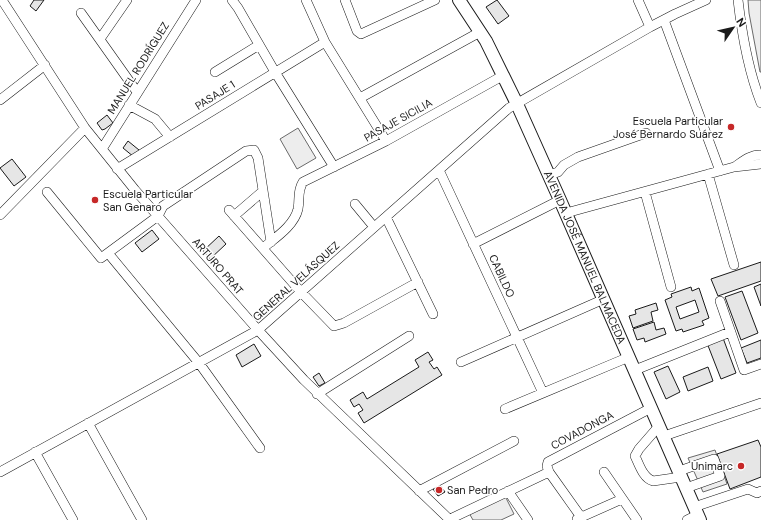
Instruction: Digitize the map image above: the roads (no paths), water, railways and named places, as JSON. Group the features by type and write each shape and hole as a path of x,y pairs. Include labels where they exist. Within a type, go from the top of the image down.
{"main road":[{"name":"AVENIDA JOSÉ MANUEL BALMACEDA","path":"459,0 480,32 504,75 662,431 682,479 694,516"}],"street":[{"name":"ARTURO PRAT","path":"2,0 86,128 117,169 258,330 317,394 449,520"},
{"path":"100,39 127,0"},
{"name":"MANUEL RODRÍGUEZ","path":"102,149 196,0"},
{"path":"232,0 334,167"},
{"path":"306,0 325,42 386,141"},
{"path":"344,0 357,31 361,34 435,0"},
{"path":"638,0 650,27"},
{"name":"GENERAL VELÁSQUEZ","path":"0,472 258,330 504,112 693,3 706,0"},
{"path":"738,0 747,57 761,103"},
{"path":"81,13 138,92"},
{"path":"664,20 720,171"},
{"path":"360,98 480,32"},
{"name":"PASAJE 1","path":"117,169 325,42"},
{"path":"215,72 259,45"},
{"path":"0,100 45,65"},
{"name":"PASAJE SICILIA","path":"271,242 289,226 298,210 299,188 303,182 386,141 504,75"},
{"path":"129,105 155,119 170,137"},
{"path":"0,216 86,128"},
{"path":"549,175 558,172 564,165 578,157 646,133"},
{"path":"47,192 101,258 158,216 163,206 246,151 254,150 258,158 271,242 263,248"},
{"path":"734,167 752,156 761,155"},
{"path":"566,213 734,167 761,164"},
{"name":"CABILDO","path":"439,170 543,393"},
{"path":"708,174 734,266"},
{"path":"263,191 232,213 301,292 334,326 344,323 418,282"},
{"path":"645,192 671,287"},
{"path":"473,244 560,200"},
{"path":"355,204 374,227"},
{"path":"386,217 434,314"},
{"path":"108,253 199,362 260,448"},
{"path":"461,362 604,299"},
{"path":"720,301 744,370 761,364"},
{"path":"635,370 730,332"},
{"path":"317,394 409,336"},
{"path":"505,409 629,357"},
{"path":"682,479 649,480 644,474 635,456 638,449 662,431 761,403"},
{"name":"COVADONGA","path":"549,472 547,466 550,461 651,408"},
{"path":"88,423 142,520"},
{"path":"419,491 514,441"},
{"path":"35,452 73,520"},
{"path":"449,520 549,472 578,519 622,499"},
{"path":"604,472 637,520"},
{"path":"694,516 748,490 757,493 761,491"},
{"path":"508,491 528,520"}],"place":[{"name":"Escuela Particular José Bernardo Suárez","path":"731,127"},
{"name":"Escuela Particular San Genaro","path":"95,200"},
{"name":"Unimarc","path":"741,466"},
{"name":"San Pedro","path":"439,490"}]}
